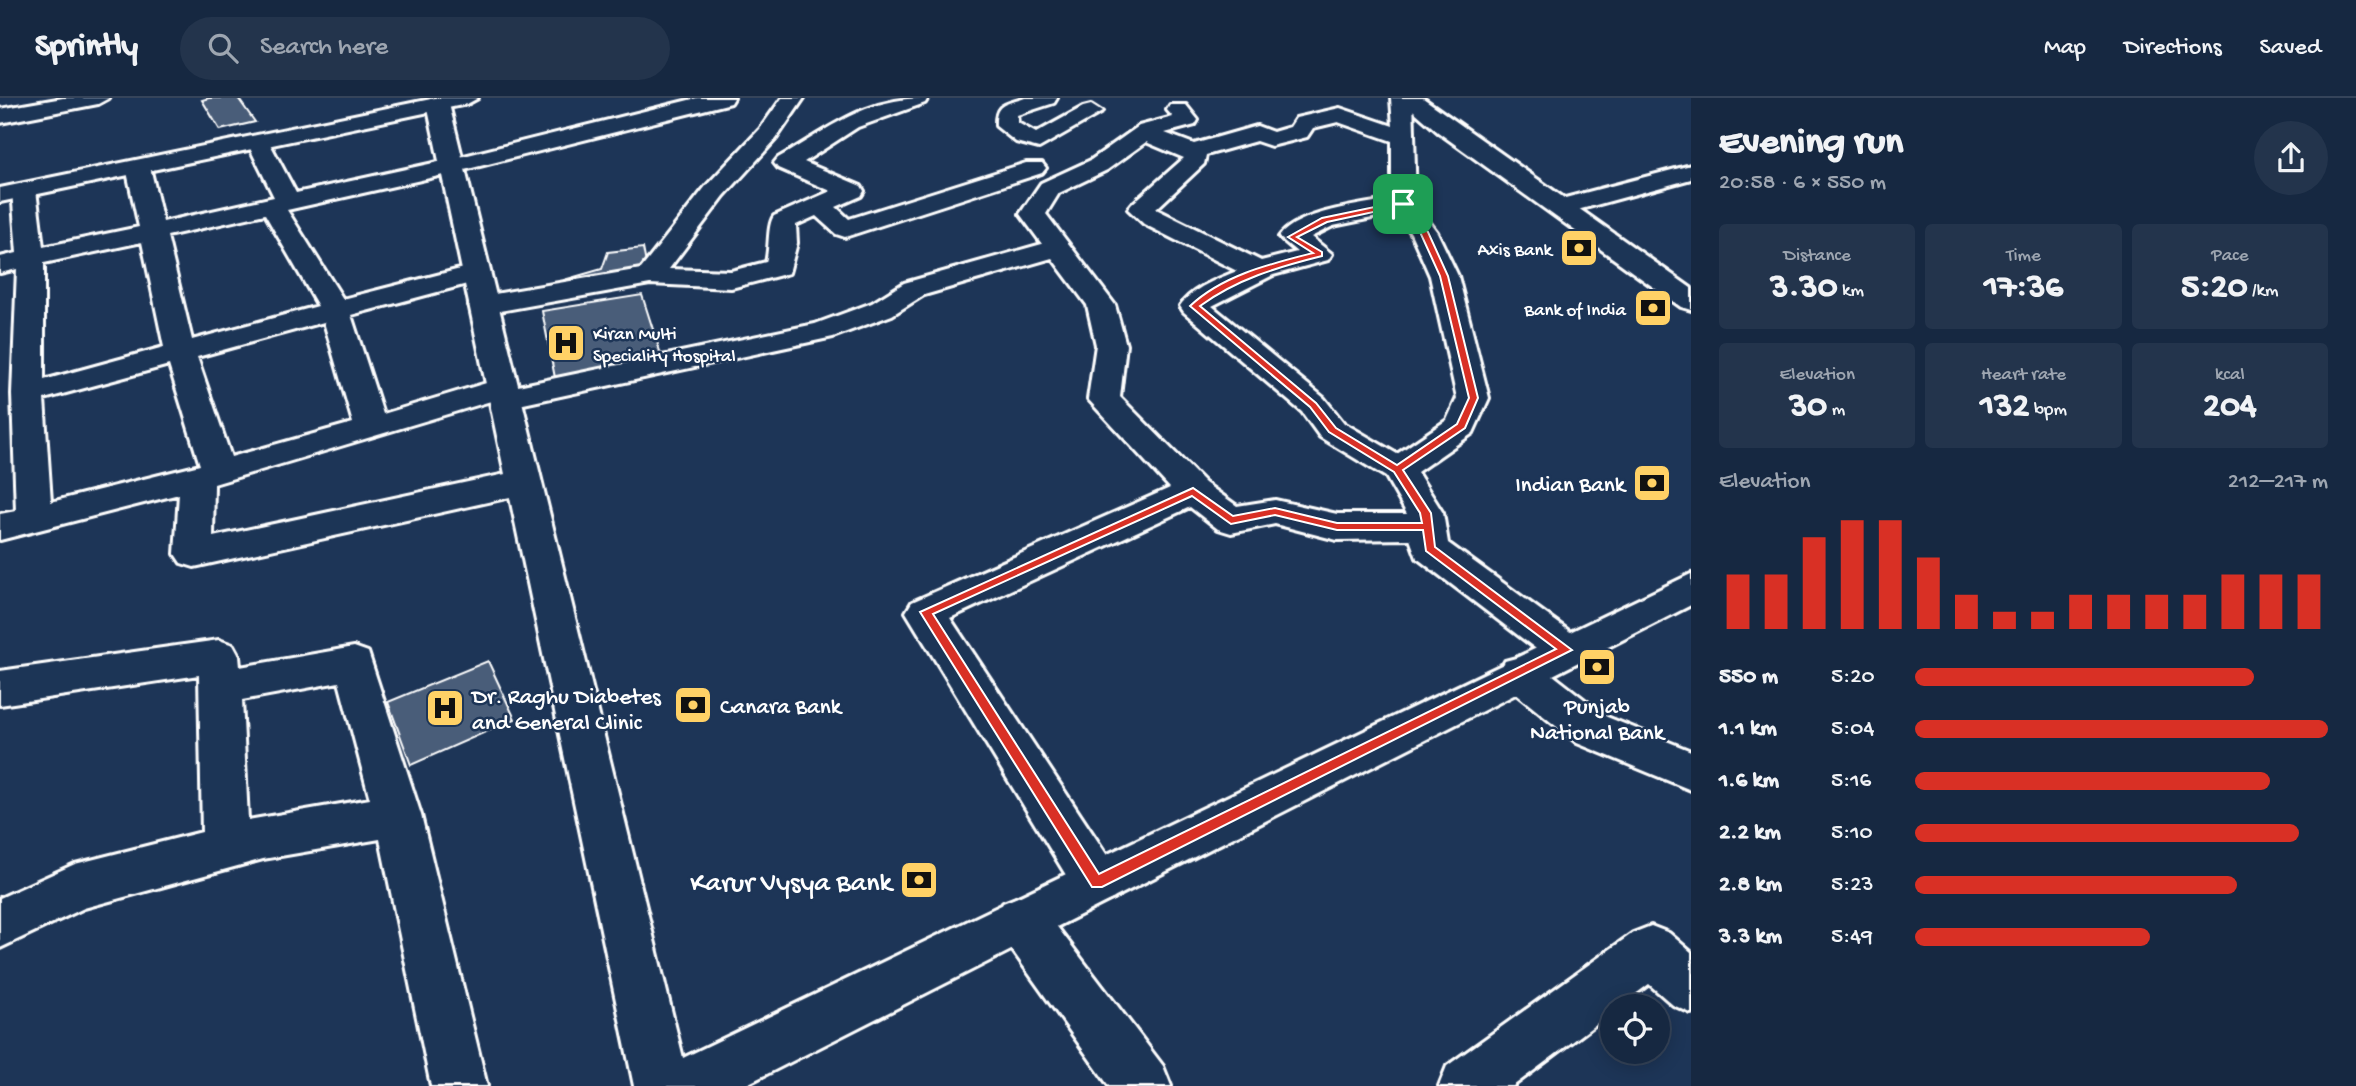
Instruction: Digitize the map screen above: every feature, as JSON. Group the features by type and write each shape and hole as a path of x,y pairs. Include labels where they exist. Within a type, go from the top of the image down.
{"main road":[{"path":"0,116 46,103 98,98"},
{"path":"0,265 31,256 452,166 723,98"},
{"path":"650,276 715,191 768,134 793,98"},
{"path":"19,388 180,352 334,310 480,289 650,276 708,281 750,279 779,267 784,243 783,220 852,191 786,163 825,141 850,122 918,98"},
{"path":"1046,98 1006,112 1007,126 1024,137 1039,141 1120,125 1188,120 1178,110"},
{"path":"1054,98 1193,152 1258,133 1271,139 1299,132 1304,123 1340,115 1404,138"},
{"path":"1402,98 1406,119 1402,152 1407,189 1403,204"},
{"path":"1410,98 1446,127 1691,301"},
{"path":"34,519 19,388 31,256 12,193 454,100 452,166 662,1086"},
{"path":"819,205 845,229 1099,165 1120,125"},
{"path":"1039,141 1041,145 1033,150 1029,161 1042,178"},
{"path":"258,142 281,203 334,310 371,428"},
{"path":"1193,152 1196,159 1141,209 1153,219 1259,271"},
{"path":"138,167 208,475 194,554 524,482"},
{"path":"1559,207 1691,172"},
{"path":"1042,178 1033,214 1101,305 1111,345 1104,399 1193,491 1231,520 1275,512 1337,527 1428,527"},
{"path":"1403,204 1325,220 1292,237 1319,254 1259,271 1217,290 1194,306 1313,405 1332,430 1398,469 1426,513 1430,549 1566,650"},
{"path":"1398,469 1461,426 1473,398 1444,276 1424,232 1403,204"},
{"path":"0,527 208,475 504,393 823,331 882,309 914,289 1059,248"},
{"path":"1097,882 926,612 1193,491"},
{"path":"685,1086 1566,650 1688,594"},
{"path":"0,688 219,656 226,848"},
{"path":"220,687 354,663 398,815 459,1086"},
{"path":"1520,673 1592,730 1691,771"},
{"path":"0,924 75,887 263,838 398,815"},
{"path":"1021,920 1143,1086"},
{"path":"1467,1086 1651,951 1691,987"}],"building":[{"path":"238,98 255,122 220,130 202,100"},
{"path":"643,248 647,269 631,270 633,274 567,290 564,280 602,269 608,252"},
{"path":"642,295 664,364 556,383 542,311"},
{"path":"488,661 515,719 411,765 388,702"}],"place":[{"name":"Axis Bank","path":"1579,248"},
{"name":"Bank of India","path":"1653,308"},
{"name":"Kiran Multi Speciality Hospital","path":"566,343"},
{"name":"Indian Bank","path":"1652,483"},
{"name":"Punjab National Bank","path":"1597,667"},
{"name":"Canara Bank","path":"693,705"},
{"name":"Dr. Raghu Diabetes and General Clinic","path":"445,708"},
{"name":"Karur Vysya Bank","path":"919,880"}],"route":[{"path":"1403,204 1325,220 1292,237 1319,254 1263,269 1217,290 1194,306 1313,405 1332,430 1398,469 1426,513 1428,527 1430,549 1566,650 1097,882 926,612 1193,491 1231,520 1275,512 1337,527 1428,527 1426,513 1398,469 1461,426 1473,398 1444,276 1424,232 1403,204"}]}
